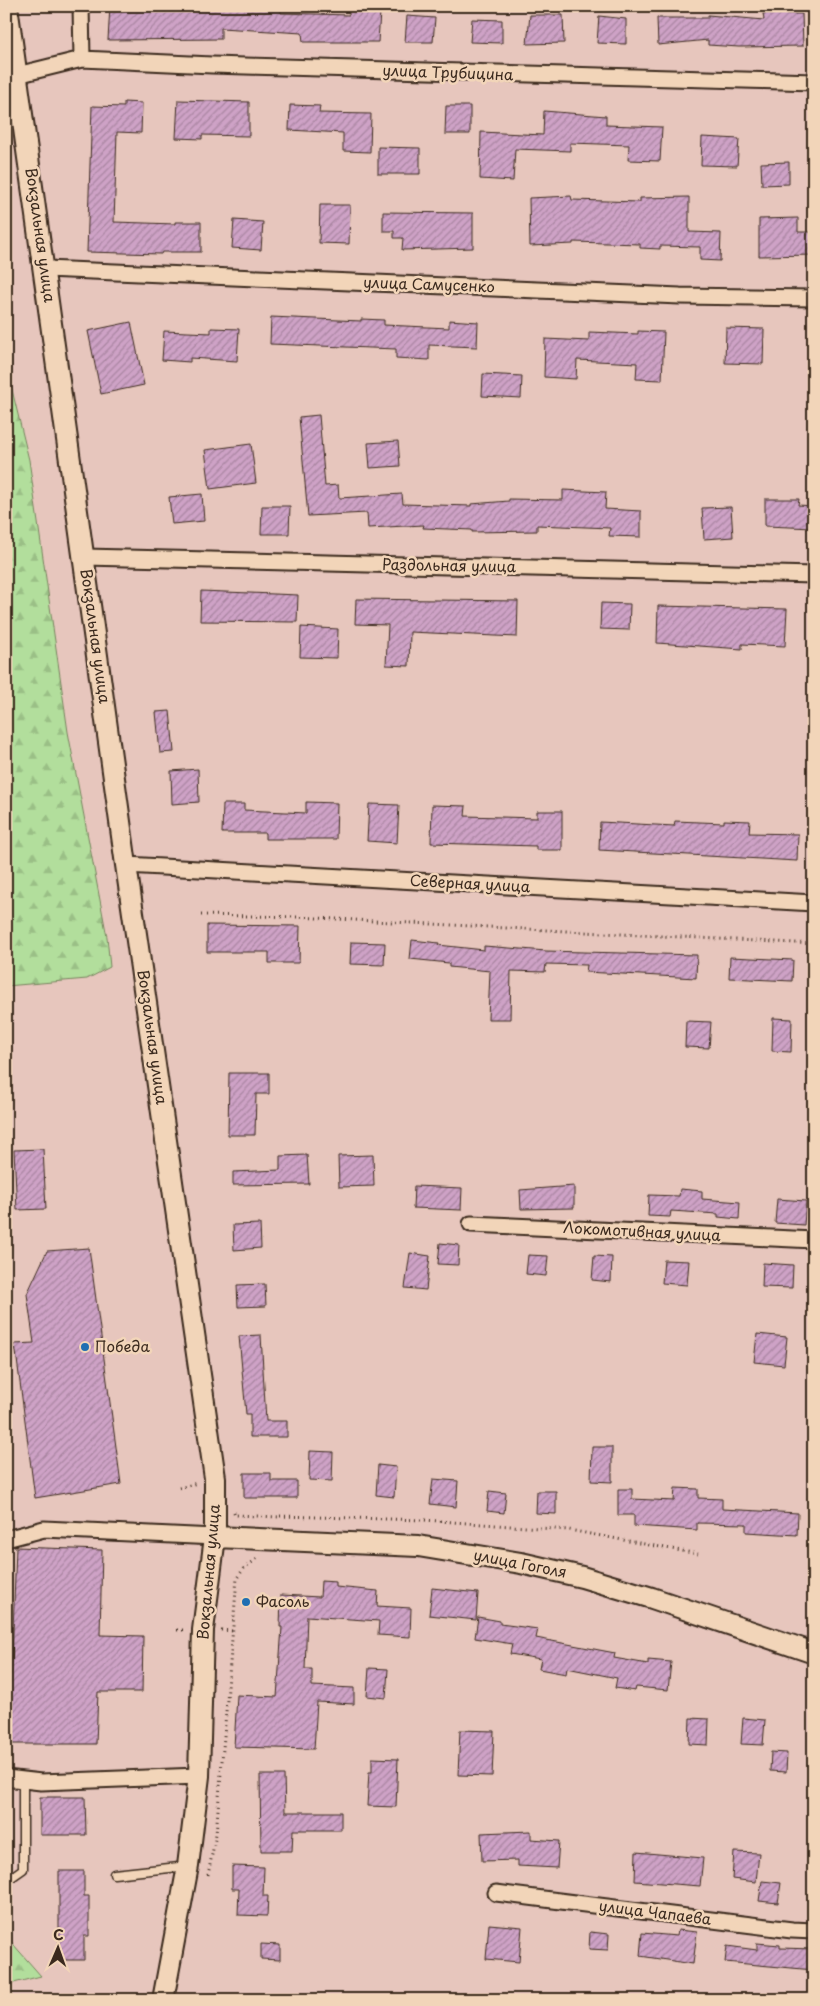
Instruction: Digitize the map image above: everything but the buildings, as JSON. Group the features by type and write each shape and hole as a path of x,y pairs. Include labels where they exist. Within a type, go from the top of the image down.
{"main road":[{"name":"Вокзальная улица","path":"7,6 85,557 126,865 215,1478 215,1537 203,1630 199,1776 188,1866 163,2000"},
{"name":"улица Гоголя","path":"215,1537 418,1546 521,1563 582,1577 652,1598 814,1653"}],"street":[{"path":"17,75 82,59 81,6"},
{"name":"улица Трубицина","path":"82,59 212,65 814,82"},
{"name":"улица Самусенко","path":"45,269 660,295 814,298"},
{"name":"Раздольная улица","path":"85,557 814,575"},
{"name":"Северная улица","path":"126,865 814,903"},
{"name":"Локомотивная улица","path":"471,1224 814,1240"},
{"path":"6,1539 44,1529 215,1537"},
{"path":"6,1778 23,1781 199,1776"},
{"name":"улица Чапаева","path":"496,1893 783,1929 814,1931"}],"lane":[{"path":"6,1881 23,1869 23,1781"},
{"path":"114,1874 188,1866"}],"path":[{"path":"202,915 297,917 814,944"},
{"path":"179,1488 215,1478"},
{"path":"232,1508 235,1514 424,1520 568,1530 698,1554"},
{"path":"207,1880 216,1834 237,1578 245,1567 259,1558 278,1555 280,1516"}],"green space":[{"path":"6,365 29,460 68,732 107,937 110,967 87,979 6,986"},
{"path":"6,1936 41,1976 6,1985"}],"place":[{"name":"Победа","path":"85,1347"},
{"name":"Фасоль","path":"246,1602"}]}
